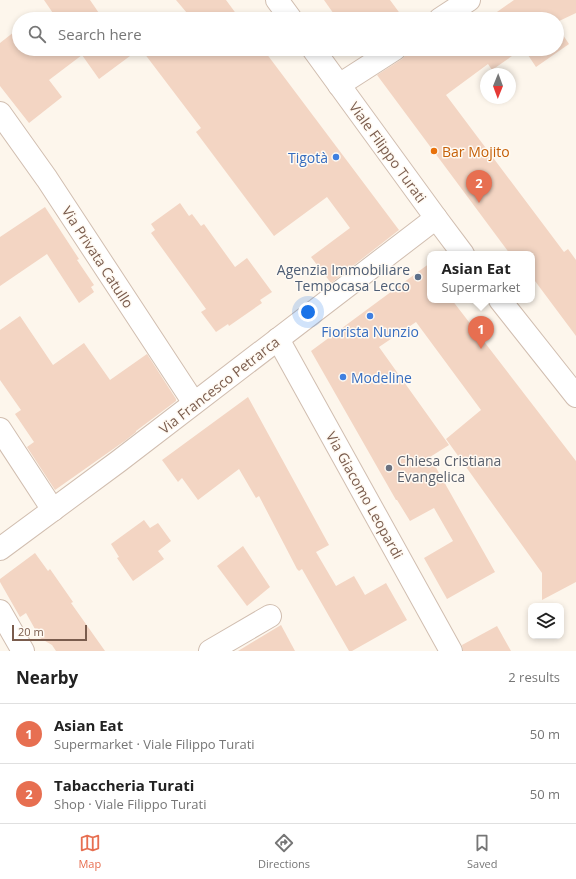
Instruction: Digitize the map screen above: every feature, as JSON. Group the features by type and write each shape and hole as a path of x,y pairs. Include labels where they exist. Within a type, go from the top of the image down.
{"street":[{"path":"277,0 286,12"},
{"path":"451,12 469,0"},
{"name":"Viale Filippo Turati","path":"318,56 461,251"},
{"path":"339,85 384,56"},
{"name":"Via Privata Catullo","path":"0,113 47,179 194,403"},
{"name":"Via Francesco Petrarca","path":"0,550 119,462 436,218"},
{"path":"502,303 576,396"},
{"name":"Via Giacomo Leopardi","path":"278,339 452,651"},
{"path":"0,429 53,510"},
{"path":"0,611 23,651"},
{"path":"210,651 270,616"}],"building":[{"path":"44,0 90,0 98,12 52,12"},
{"path":"176,0 226,0 235,12 186,12"},
{"path":"324,0 390,0 399,12 332,12"},
{"path":"514,0 576,0 576,13 564,19 564,12 497,12"},
{"path":"12,34 12,56 81,56 49,80 62,97 29,123 0,86 0,43"},
{"path":"564,36 569,44 564,47"},
{"path":"83,56 130,56 99,79"},
{"path":"146,56 268,56 399,230 331,283 311,257 350,228 327,197 274,236 196,132 201,128"},
{"path":"405,56 512,56 495,68 491,68 488,64 480,68 480,70 446,95 564,252 568,249 576,260 576,336 535,281 535,251 508,251 377,75"},
{"path":"529,56 552,56 536,67"},
{"path":"180,203 189,216 192,214 201,226 204,224 235,267 247,258 272,292 260,300 262,303 229,326 228,324 216,332 201,312 206,309 151,233 155,230 151,224"},
{"path":"45,207 94,285 91,287 94,292 79,303 47,254 0,286 0,237"},
{"path":"427,265 427,303 454,303 576,461 576,582 542,600 542,573 446,439 481,410 416,322 379,347 449,445 430,457 495,572 447,599 424,558 453,541 434,508 410,521 396,500 311,351"},
{"path":"20,316 53,365 84,343 110,380 147,354 176,401 126,440 55,490 27,447 34,442 15,414 21,410 0,380 0,330"},
{"path":"248,397 329,545 316,552 336,586 354,576 365,595 386,583 407,620 352,651 349,651 302,569 299,571 297,569 259,496 256,498 239,469 198,500 182,478 178,482 162,460"},
{"path":"144,520 150,528 158,523 171,541 158,551 164,559 133,581 117,558 119,557 111,544"},
{"path":"243,546 270,587 247,606 217,566"},
{"path":"35,553 48,571 50,569 73,602 71,603 105,651 56,651 52,645 40,638 26,613 20,617 0,582 0,579"},
{"path":"281,625 295,651 238,651"},
{"path":"497,626 511,651 463,651 462,645"}],"place":[{"name":"Bar Mojito","path":"434,151"},
{"name":"Tigotà","path":"336,157"},
{"name":"Tabaccheria Turati","path":"479,203"},
{"name":"Agenzia Immobiliare Tempocasa Lecco","path":"418,277"},
{"name":"Fiorista Nunzio","path":"370,316"},
{"name":"Asian Eat","path":"481,349"},
{"name":"Modeline","path":"343,377"},
{"name":"Chiesa Cristiana Evangelica","path":"389,468"}]}
